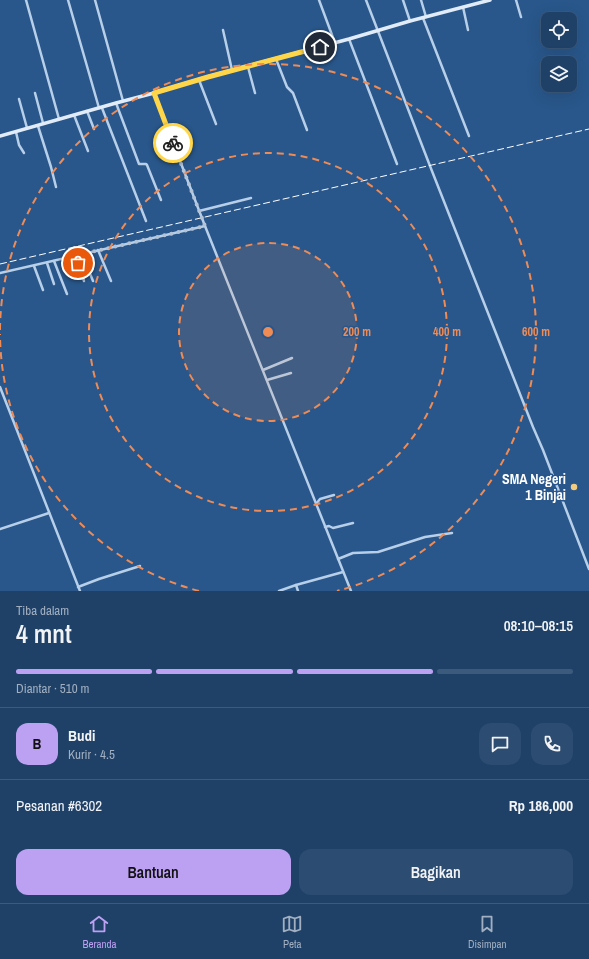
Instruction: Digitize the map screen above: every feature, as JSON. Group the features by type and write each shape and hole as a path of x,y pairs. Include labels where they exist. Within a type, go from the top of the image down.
{"street":[{"path":"26,0 59,119"},
{"path":"68,0 101,108 146,221"},
{"path":"95,0 123,101"},
{"path":"319,0 335,43"},
{"path":"366,0 589,569"},
{"path":"404,0 410,21"},
{"path":"421,0 424,17 469,136"},
{"path":"0,136 424,17 490,0"},
{"path":"516,0 522,17"},
{"path":"463,7 468,30"},
{"path":"223,30 232,71"},
{"path":"349,39 397,164"},
{"path":"276,59 287,87 293,93 307,130"},
{"path":"248,67 255,93"},
{"path":"199,80 216,124"},
{"path":"35,93 43,124"},
{"path":"154,93 205,226 351,591"},
{"path":"19,99 28,129"},
{"path":"116,103 139,163 147,165 162,200"},
{"path":"87,111 94,129"},
{"path":"74,115 88,151"},
{"path":"38,126 56,188"},
{"path":"16,132 19,145 24,153"},
{"path":"199,210 251,198"},
{"path":"0,273 205,226"},
{"path":"98,250 111,281"},
{"path":"82,254 93,281"},
{"path":"74,256 84,281"},
{"path":"54,261 67,294"},
{"path":"47,263 54,284"},
{"path":"34,266 43,290"},
{"path":"263,370 292,358"},
{"path":"267,380 291,373"},
{"path":"0,387 80,591"},
{"path":"316,504 320,500 334,495"},
{"path":"0,529 49,513"},
{"path":"325,527 329,526 333,528 353,523"},
{"path":"338,559 353,553 378,552 425,537 452,533"},
{"path":"78,587 140,566"},
{"path":"279,591 343,572"},
{"path":"296,585 298,591"}],"railway":[{"path":"0,264 589,129"}],"way so far":[{"path":"78,263 74,256 205,226 173,143"}],"place":[{"name":"SMA Negeri 1 Binjai","path":"574,487"}],"route":[{"path":"173,143 154,93 320,47"}]}
